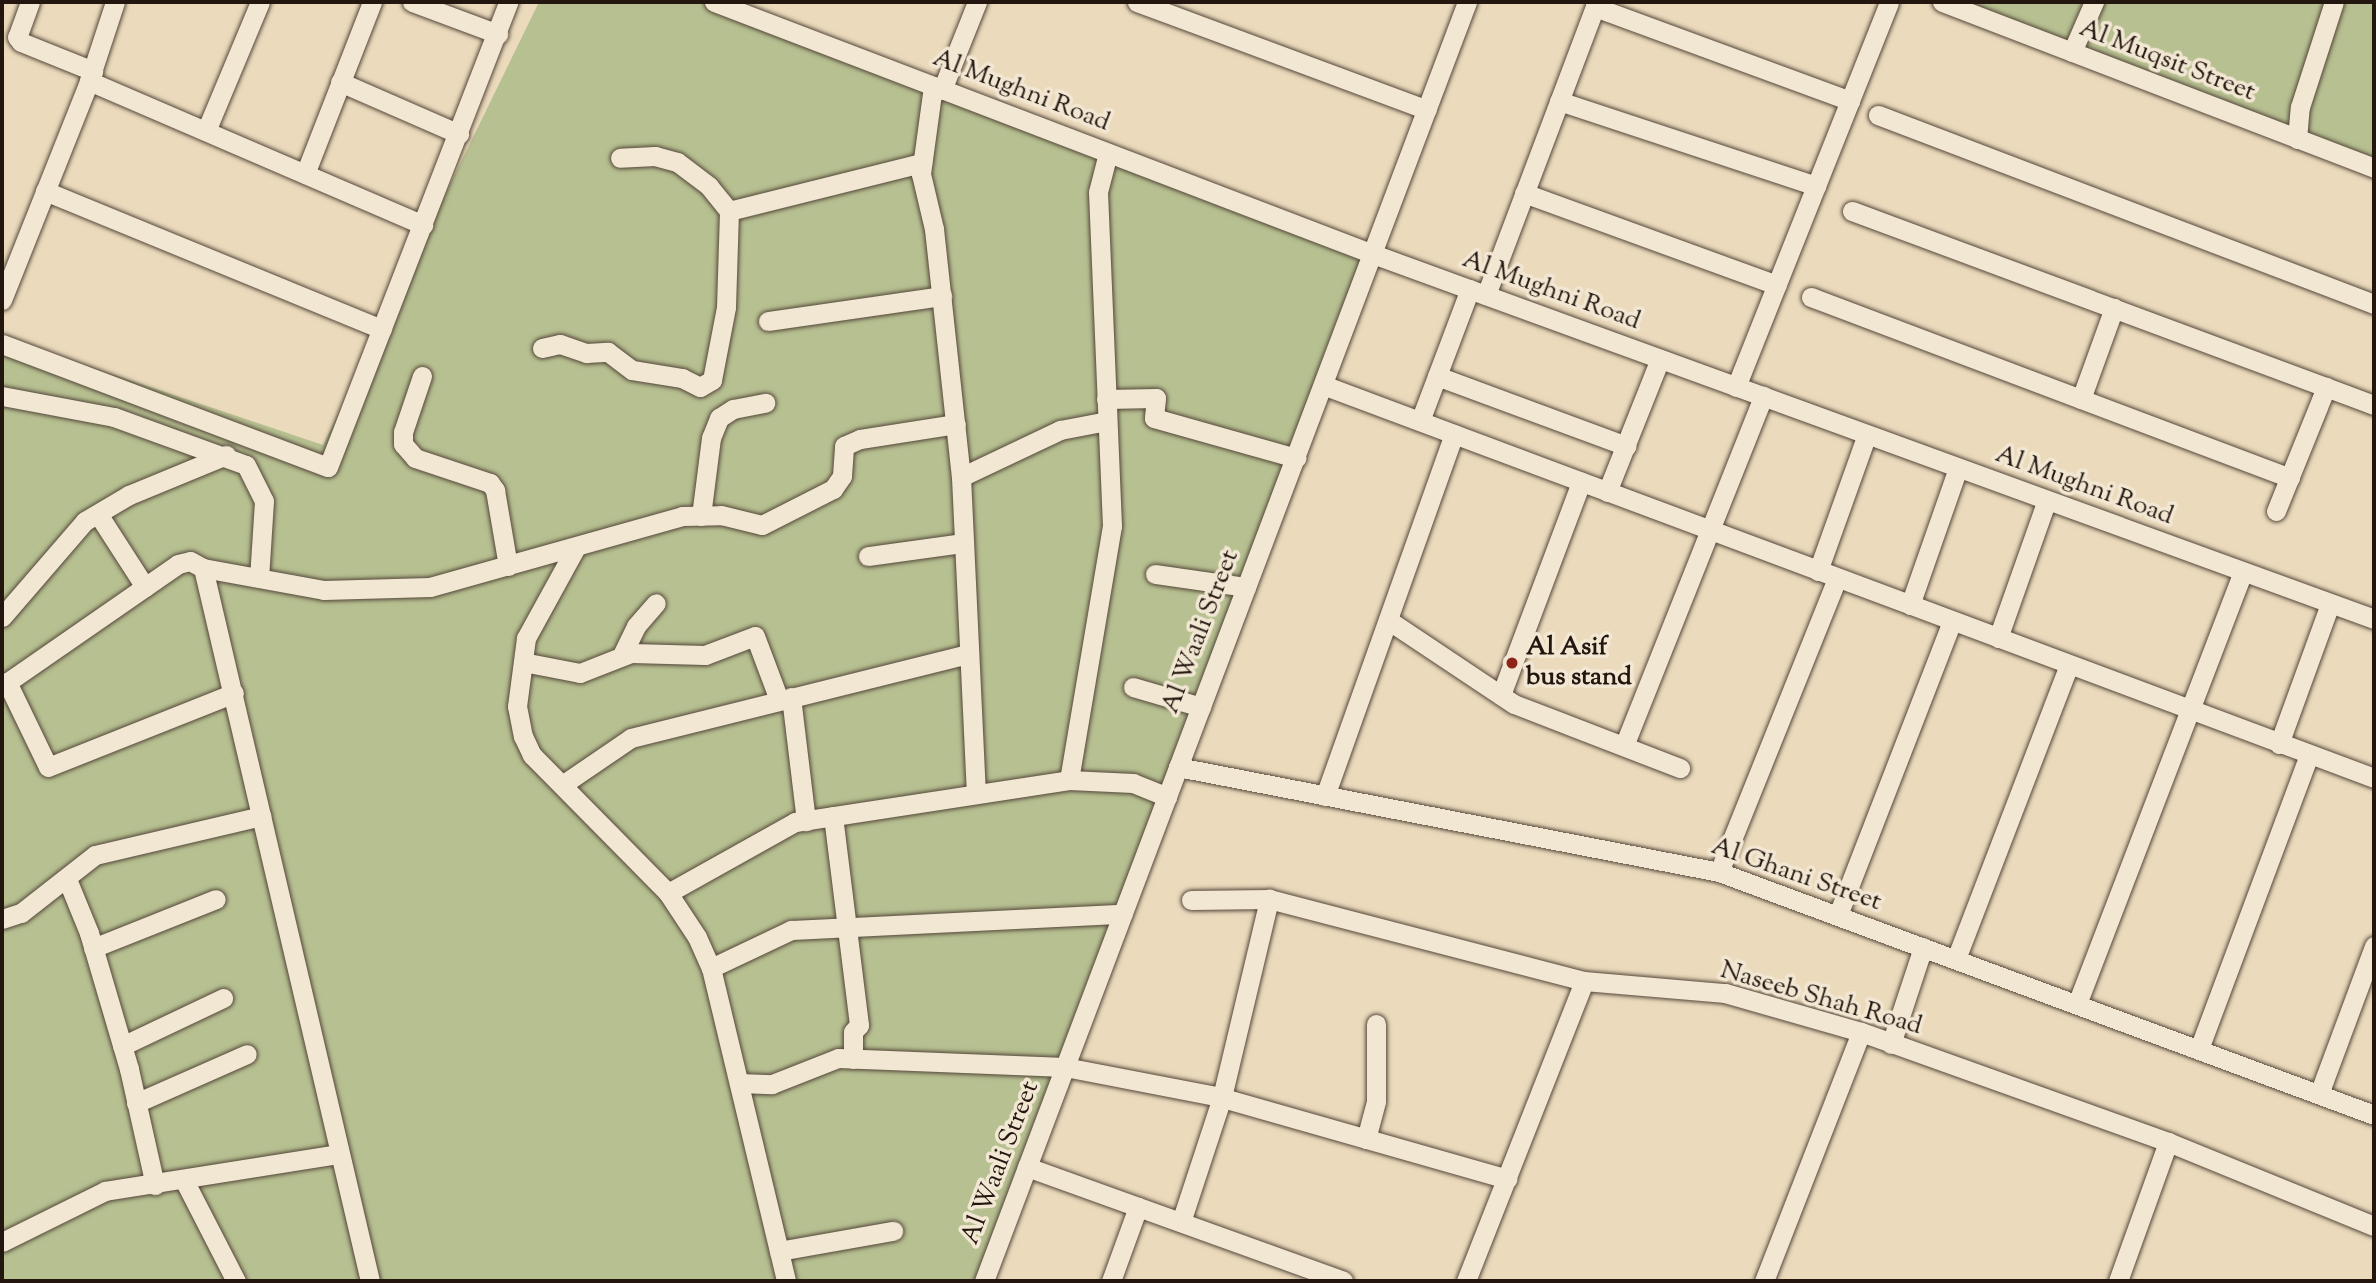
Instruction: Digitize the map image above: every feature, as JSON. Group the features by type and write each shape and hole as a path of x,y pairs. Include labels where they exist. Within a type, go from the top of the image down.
{"street":[{"path":"30,2 17,37 21,42 206,131 423,225"},
{"path":"2,300 91,76 115,2"},
{"path":"206,131 260,2"},
{"path":"304,174 372,2"},
{"path":"412,2 498,34"},
{"path":"2,344 328,467 498,34 508,2"},
{"name":"Al Mughni Road","path":"714,2 1373,254 2374,619"},
{"path":"976,794 961,477 942,296 922,163 937,88 977,2"},
{"path":"1137,2 1427,110"},
{"name":"Al Waali Street","path":"984,1281 1466,2"},
{"path":"1736,387 1889,2"},
{"name":"Al Muqsit Street","path":"1942,2 2374,168"},
{"path":"2072,52 2094,2"},
{"path":"2297,139 2300,107 2334,2"},
{"path":"1420,421 1437,376 1524,193 1595,4 1850,101"},
{"path":"340,82 459,134"},
{"path":"1559,101 1816,186"},
{"path":"1878,115 2374,304"},
{"path":"1069,780 1110,548 1098,192 1108,153"},
{"path":"542,348 560,344 586,353 608,352 632,370 682,378 699,387 709,385 726,307 729,211 709,186 677,162 655,156 620,158"},
{"path":"729,211 922,163"},
{"path":"45,191 382,329"},
{"path":"1524,193 1777,285"},
{"path":"1852,211 2374,405"},
{"path":"768,321 942,296"},
{"path":"1811,297 2290,478"},
{"path":"2081,399 2114,308"},
{"path":"1607,492 1660,359"},
{"path":"422,376 403,432 403,444 415,458 490,483 508,566"},
{"path":"1437,376 1626,446"},
{"path":"1323,385 2374,778"},
{"path":"2276,511 2326,387"},
{"path":"2,396 114,417 226,455 246,465 264,501 259,578"},
{"path":"1624,746 1763,396"},
{"path":"1106,399 1156,398 1154,418 1296,458"},
{"path":"701,516 711,438 719,418 733,408 765,403"},
{"path":"961,477 1060,430 1107,421"},
{"path":"234,693 48,768 4,684 178,564 190,561 203,568 324,590 430,587 575,549 682,516 721,515 762,525 833,488 842,476 844,446 860,439 956,424"},
{"path":"1325,796 1454,434"},
{"path":"1719,872 1828,574 1867,434"},
{"path":"2,617 71,536 98,514 129,495 226,455"},
{"path":"1910,605 1958,468"},
{"path":"1501,695 1581,482"},
{"path":"1998,638 2047,500"},
{"path":"98,514 145,587"},
{"path":"868,556 963,543"},
{"path":"575,549 526,638 517,706 523,736 533,755 682,909 711,968 786,1281"},
{"path":"203,568 370,1281"},
{"path":"2077,1004 2192,711 2243,572"},
{"path":"1155,574 1247,587"},
{"path":"622,655 636,626 656,603"},
{"path":"2279,744 2330,604"},
{"path":"1388,620 1501,695 1681,768"},
{"path":"1838,915 1952,621"},
{"path":"523,662 580,673 622,655 675,651 705,655 755,636 785,699 806,821"},
{"path":"562,785 631,738 968,654"},
{"path":"1956,959 2069,665"},
{"path":"1133,687 1201,707"},
{"path":"2199,1049 2309,755"},
{"name":"Al Ghani Street","path":"1178,767 1719,872 2374,1115"},
{"path":"668,893 795,822 1069,780 1133,783 1167,797"},
{"path":"2,919 21,914 95,855 261,816"},
{"path":"833,816 859,1025 853,1032 853,1059"},
{"path":"67,879 93,948 136,1103 155,1185"},
{"path":"93,948 216,899"},
{"path":"1181,1222 1222,1097 1269,899"},
{"name":"Naseeb Shah Road","path":"1191,900 1269,899 1584,981 1725,993 1861,1032 2168,1142 2374,1226"},
{"path":"711,968 791,930 1123,914"},
{"path":"2319,1094 2374,946"},
{"path":"1891,1044 1923,947"},
{"path":"1466,1281 1584,981"},
{"path":"121,1046 223,998"},
{"path":"1367,1139 1376,1101 1376,1024"},
{"path":"1763,1281 1861,1032"},
{"path":"136,1103 247,1054"},
{"path":"739,1083 772,1084 838,1058 1065,1068 1222,1097 1507,1179"},
{"path":"2118,1281 2168,1142"},
{"path":"2,1242 105,1191 339,1154"},
{"path":"1027,1167 1343,1281"},
{"path":"184,1180 236,1281"},
{"path":"1111,1281 1138,1207"},
{"path":"779,1251 893,1231"}],"green space":[{"path":"539,2 715,2 1373,254 984,1281 2,1281 2,337 323,445"},
{"path":"1934,2 2374,2 2374,170"}],"place":[{"name":"Al Asif bus stand","path":"1512,663"}]}
